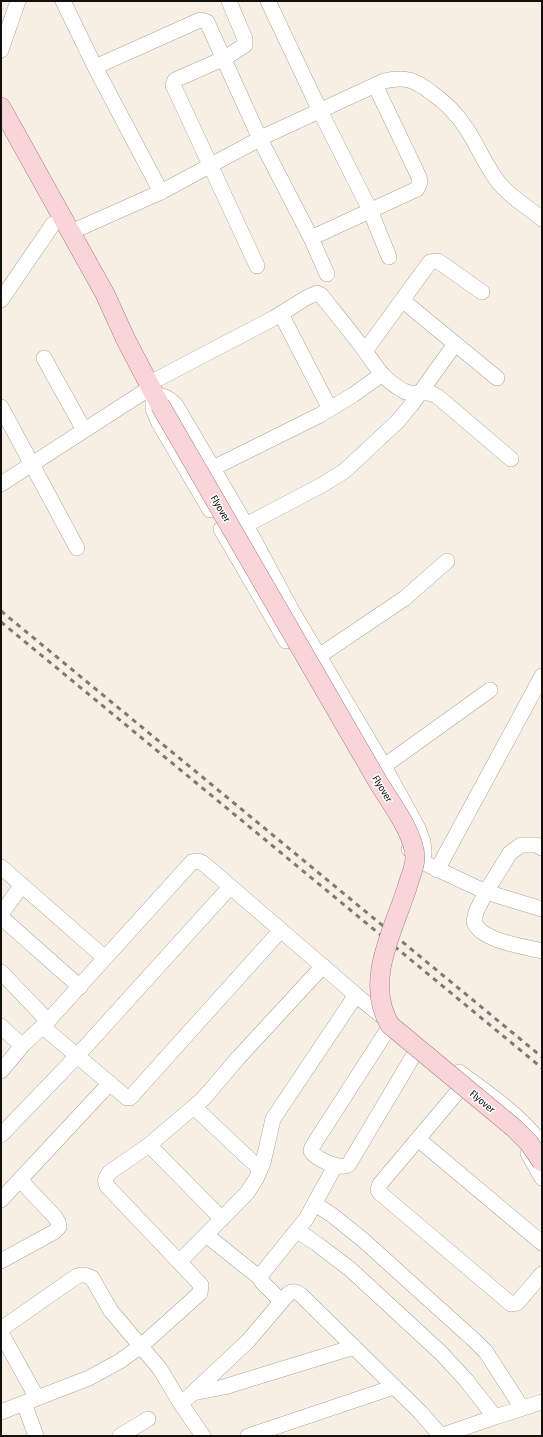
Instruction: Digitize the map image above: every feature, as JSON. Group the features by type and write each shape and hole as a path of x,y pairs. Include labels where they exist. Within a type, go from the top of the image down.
{"main road":[{"path":"1,107 71,232 110,305 126,340"},
{"path":"1,132 96,299 126,340"},
{"name":"Flyover","path":"126,340 153,392 374,776 408,832 415,859 382,963 380,990 381,1005 385,1017 390,1025 514,1128 529,1143 542,1162"}],"street":[{"path":"63,1 95,67 161,192"},
{"path":"229,1 246,41 243,47 225,58 178,78 175,80 173,85 257,266"},
{"path":"268,1 320,111 370,210 389,257"},
{"path":"1,50 15,4"},
{"path":"95,67 200,20 209,24 260,139 311,238 327,274"},
{"path":"71,232 161,192 260,139 384,81 397,78 406,78 428,90 449,107 459,118 498,182 510,195 542,219"},
{"path":"311,238 408,194 417,189 420,182 419,176 375,86"},
{"path":"2,300 53,224"},
{"path":"365,351 428,264 433,261 438,261 443,264 482,292"},
{"path":"1,484 84,430 153,392 316,293 320,294 365,351 381,375 406,393 411,394 428,392 437,396 511,459"},
{"path":"402,300 497,378"},
{"path":"281,314 330,409"},
{"path":"246,525 322,485 343,472 398,421 422,393 455,344"},
{"path":"44,358 84,430"},
{"path":"213,468 330,409 381,375"},
{"path":"153,392 172,401 246,525 318,656 384,766 418,828 423,842 424,852 422,862"},
{"path":"153,392 153,409 159,423 266,608 410,850 422,862 486,892 542,909"},
{"path":"1,407 77,548"},
{"path":"318,656 405,598 447,561"},
{"path":"437,870 542,676"},
{"path":"384,766 490,690"},
{"path":"542,848 528,844 521,845 510,853 486,892 474,918 477,928 485,935 542,951"},
{"path":"1,1070 22,1046 46,1024 80,987 192,862 198,861 203,863 374,1011 490,1094 522,1122 542,1144"},
{"path":"1,867 106,958"},
{"path":"1,914 22,885"},
{"path":"1,1135 77,1056 230,887"},
{"path":"1,917 80,987"},
{"path":"1,972 46,1024 77,1056 127,1098 132,1097 281,930"},
{"path":"1,1412 89,1378 120,1361 141,1346 200,1293 201,1285 106,1183 107,1176 110,1172 149,1145 195,1108 239,1057 323,966"},
{"path":"180,1261 247,1193 256,1179 266,1153 274,1119 356,995"},
{"path":"374,1011 388,1029 415,1053 508,1129 526,1150 542,1178"},
{"path":"1,1026 22,1046"},
{"path":"388,1029 311,1149 313,1154 335,1166 344,1167 349,1164 415,1053"},
{"path":"1,1200 110,1084"},
{"path":"460,1089 380,1184 378,1190 511,1304 517,1303 542,1274"},
{"path":"195,1108 260,1169"},
{"path":"418,1139 542,1243"},
{"path":"149,1145 222,1219"},
{"path":"260,1278 261,1273 298,1231 315,1204 335,1166"},
{"path":"1,1261 54,1232 59,1227 55,1217 20,1180"},
{"path":"315,1204 332,1215 362,1239 475,1340 486,1352 522,1408"},
{"path":"298,1231 350,1269 416,1329 466,1380 495,1416"},
{"path":"206,1235 260,1278 262,1282 281,1301"},
{"path":"1,1329 77,1276 81,1274 87,1275 92,1278 111,1310 160,1369 181,1404 203,1436"},
{"path":"181,1404 248,1341 281,1301 292,1291 298,1292 354,1346 420,1412 441,1436 495,1416 542,1402"},
{"path":"1,1333 30,1400 36,1436"},
{"path":"193,1393 224,1387 354,1346"},
{"path":"248,1436 394,1387"},
{"path":"120,1436 148,1420"}],"railway":[{"path":"1,611 542,1057"},
{"path":"1,622 542,1068"}]}
